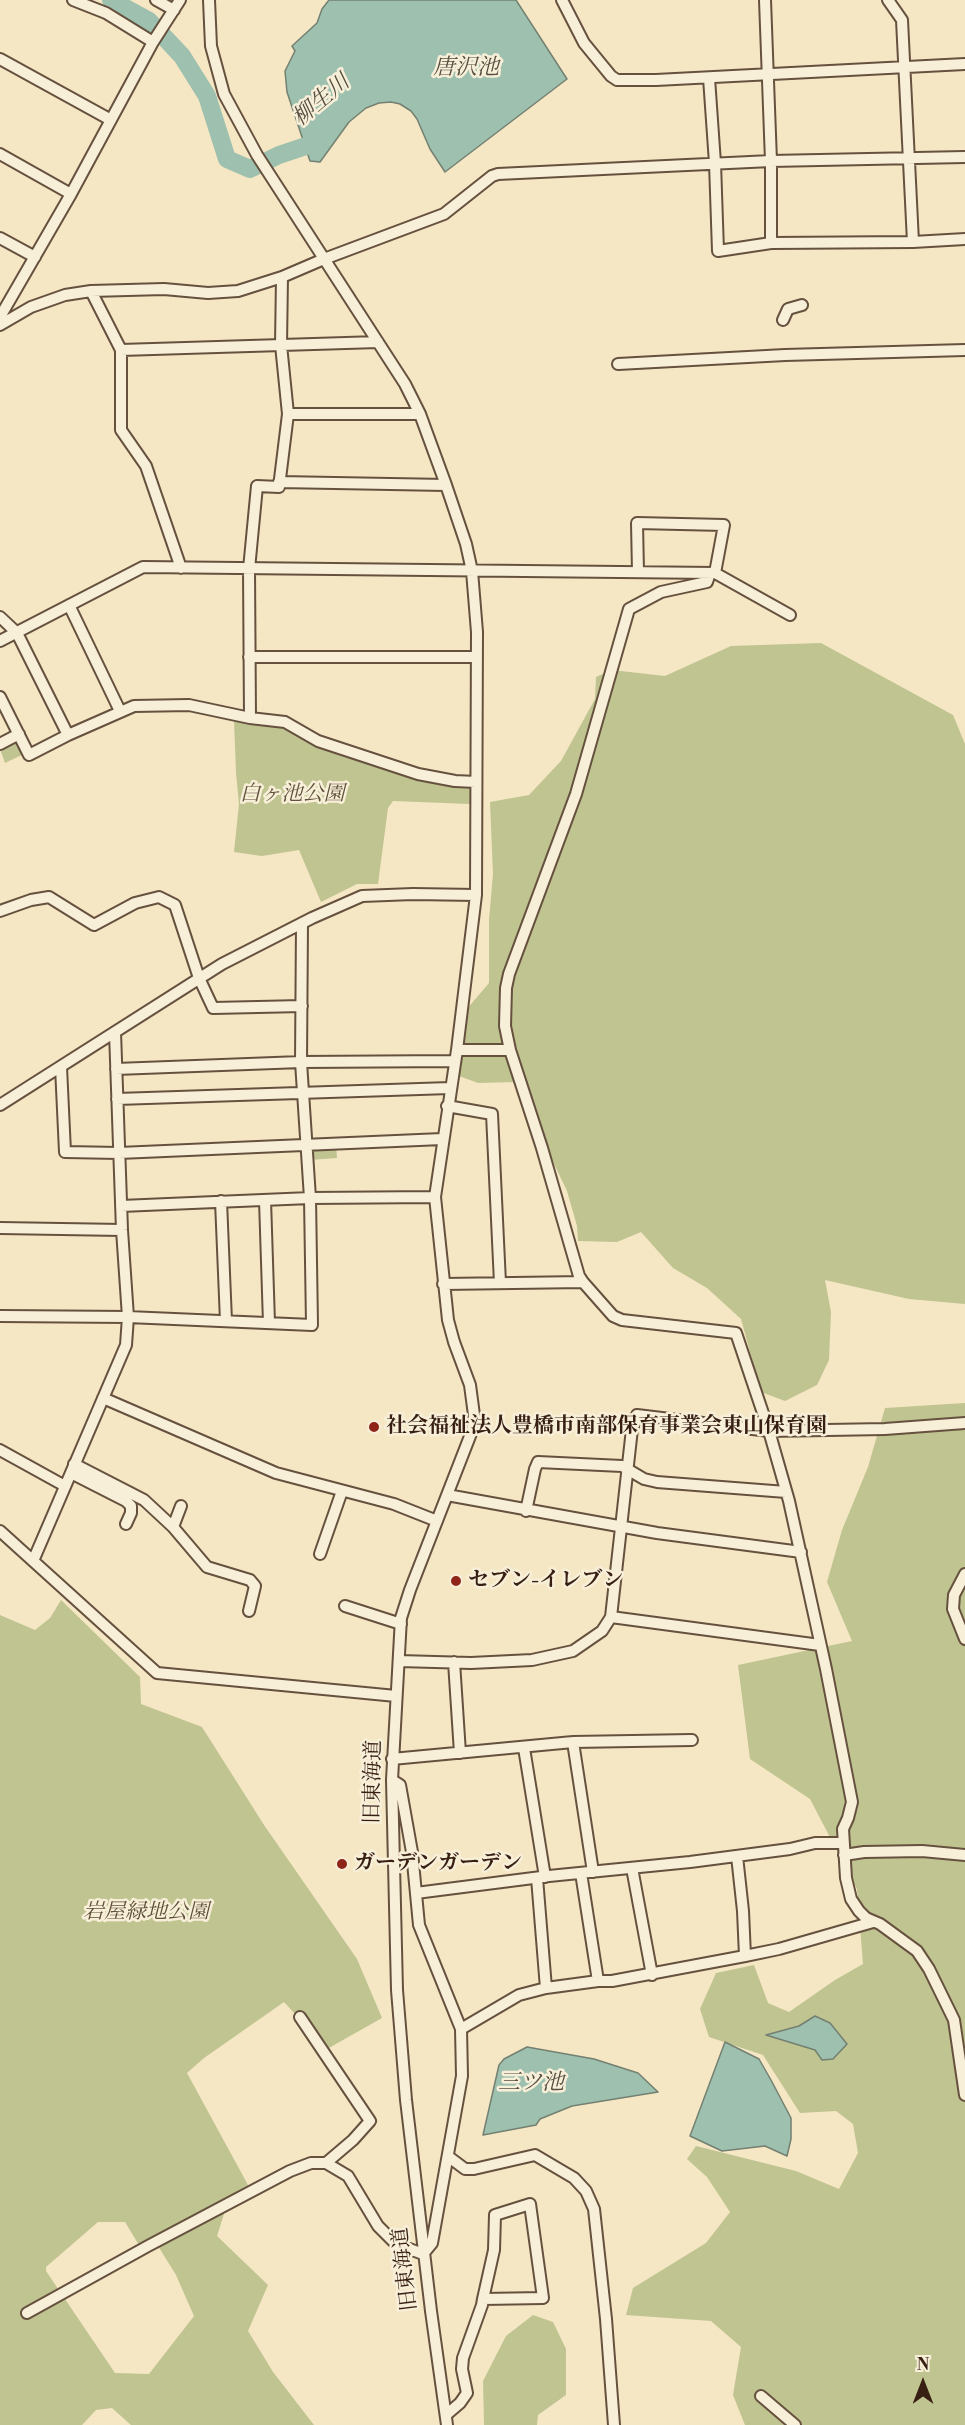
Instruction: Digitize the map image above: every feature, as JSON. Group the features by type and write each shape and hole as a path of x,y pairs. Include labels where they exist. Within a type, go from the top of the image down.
{"street":[{"path":"73,0 106,13 155,39"},
{"path":"0,317 71,194 155,39 177,5 156,0"},
{"name":"旧東海道","path":"209,0 211,46 224,94 257,155 405,384 420,414 446,485 466,544 472,571 477,632 476,895 456,1056 435,1197 448,1320 470,1386 474,1415 472,1431 410,1590 401,1624 392,1759 397,1990 406,2100 423,2254 446,2420"},
{"path":"562,0 584,43 610,76 617,80 709,78 965,64"},
{"path":"765,0 771,160 771,243"},
{"path":"888,0 902,20 913,242"},
{"path":"0,59 111,120"},
{"path":"709,78 718,251 771,243 913,242 965,239"},
{"path":"0,154 71,194"},
{"path":"0,325 31,307 57,298 91,291 164,289 208,293 238,291 282,277 444,214 492,176 498,174 771,160 965,157"},
{"path":"0,238 35,257"},
{"path":"250,718 249,568 257,486 279,487 288,414 281,345 282,277"},
{"path":"91,291 121,350 121,430 146,466 181,568"},
{"path":"783,320 788,309 801,305"},
{"path":"121,350 378,342"},
{"path":"618,364 785,355 965,350"},
{"path":"288,414 420,414"},
{"path":"279,482 446,485"},
{"path":"638,572 637,523 724,525 712,573 707,582 661,592 629,609 576,794 509,974 506,988 505,1026 510,1050 542,1148 576,1266 583,1282 613,1316 622,1320 736,1333 769,1431 801,1552 852,1802 849,1818 843,1829 846,1878 851,1899 859,1911 917,1951 954,2020 965,2095"},
{"path":"0,641 143,567 712,573 790,615"},
{"path":"69,605 120,711"},
{"path":"0,617 17,633 68,735"},
{"path":"249,657 477,657"},
{"path":"0,697 29,755 134,706 189,705 250,718 285,722 318,741 418,774 455,781 476,782"},
{"path":"0,744 19,734"},
{"path":"0,1105 222,964 302,923 362,896 476,895"},
{"path":"0,911 32,900 50,897 94,925 135,903 159,897 175,905 200,978 213,1008 302,1006"},
{"path":"0,1316 128,1317 312,1326 310,1198 301,1062 302,923"},
{"path":"33,1561 126,1344 128,1317 122,1230 115,1032"},
{"path":"116,1069 456,1056 510,1050"},
{"path":"61,1066 65,1152 119,1153 442,1139"},
{"path":"117,1099 450,1088"},
{"path":"447,1106 492,1114 500,1283"},
{"path":"121,1206 310,1198 435,1197"},
{"path":"265,1200 269,1323"},
{"path":"221,1202 226,1321"},
{"path":"0,1228 122,1230"},
{"path":"443,1284 583,1282"},
{"path":"103,1398 276,1473 394,1504 437,1521"},
{"path":"399,1661 532,1660 573,1651 590,1642 602,1631 610,1617 632,1429 637,1415 769,1431 885,1429 965,1423"},
{"path":"0,1450 65,1486"},
{"path":"526,1511 538,1462 622,1466 644,1479 657,1482 786,1492"},
{"path":"72,1469 131,1506 131,1513 126,1524"},
{"path":"72,1469 144,1500 173,1527 207,1567 250,1580 255,1586 249,1611"},
{"path":"320,1554 342,1491"},
{"path":"447,1495 620,1527 801,1552"},
{"path":"173,1527 181,1506"},
{"path":"0,1531 157,1673 396,1695"},
{"path":"965,1574 954,1595 953,1609 965,1639"},
{"path":"345,1606 401,1624"},
{"path":"610,1617 820,1646"},
{"path":"454,1662 460,1753"},
{"path":"392,1759 573,1742 692,1740"},
{"path":"573,1742 593,1872"},
{"path":"524,1748 541,1878 546,1988"},
{"path":"27,2313 290,2171 311,2163 326,2163 348,2176 378,2226 396,2244 423,2254 432,2243 462,2076 461,2029 419,1925 412,1852 400,1785 392,1780"},
{"path":"416,1893 790,1850 814,1844 843,1843"},
{"path":"844,1855 922,1851 965,1855"},
{"path":"737,1856 745,1956"},
{"path":"632,1868 652,1975"},
{"path":"581,1873 598,1981"},
{"path":"461,2029 519,1995 546,1988 598,1981 612,1982 652,1975 779,1949 873,1922"},
{"path":"300,2017 370,2121 353,2140 326,2163"},
{"path":"449,2157 465,2169 474,2169 535,2155 574,2178 586,2191 594,2209 606,2319 614,2425"},
{"path":"446,2420 467,2393 462,2368 483,2300 494,2250 495,2215 530,2204 543,2298 483,2300"},
{"path":"761,2396 795,2425"}],"green space":[{"path":"821,643 953,715 965,744 965,1304 909,1299 825,1280 831,1312 829,1360 817,1385 785,1401 761,1392 741,1319 707,1288 673,1268 641,1232 617,1242 578,1241 577,1226 567,1191 515,1082 478,1083 459,1076 466,1010 489,983 489,920 493,874 490,802 529,795 561,761 595,699 596,677 612,670 665,676 731,646"},
{"name":"白ヶ池公園","path":"234,720 284,727 314,746 406,777 471,788 470,804 393,801 388,808 378,884 357,884 321,902 299,850 262,856 234,852 239,804"},
{"path":"17,740 24,754 5,763 0,749"},
{"path":"336,1145 337,1158 309,1160 308,1146"},
{"path":"965,1403 965,2425 745,2425 733,2395 741,2347 711,2321 626,2315 633,2288 706,2243 730,2212 707,2177 687,2159 696,2146 796,2171 839,2189 858,2153 853,2124 836,2111 800,2113 763,2055 709,2037 700,2009 716,1973 754,1965 768,2003 789,2012 835,1980 863,1964 857,1889 810,1799 750,1759 738,1665 852,1641 827,1582 842,1530 868,1467 885,1408"},
{"name":"岩屋緑地公園","path":"61,1600 140,1677 141,1704 202,1727 264,1825 357,1959 382,2018 327,2049 284,2002 204,2058 187,2073 248,2185 229,2198 217,2236 268,2285 248,2331 273,2372 314,2425 131,2425 112,2408 96,2410 82,2425 0,2425 0,1615 35,1630 50,1618","holes":["98,2222 125,2222 145,2255 158,2246 176,2275 194,2316 149,2374 115,2373 46,2271 46,2267"]},
{"path":"533,2315 553,2322 566,2349 566,2395 538,2415 537,2425 484,2425 483,2381 506,2336"}],"water":[{"name":"唐沢池","path":"329,0 516,0 567,79 445,172 430,149 411,111 400,104 391,102 379,103 366,108 349,122 320,162 310,161 287,92 285,71 295,51 292,46 317,23 322,9"},
{"path":"815,2016 830,2023 847,2044 833,2059 822,2060 815,2050 766,2035 799,2026"},
{"path":"725,2042 759,2059 771,2080 791,2118 791,2139 787,2156 765,2146 722,2151 690,2136"},
{"name":"三ツ池","path":"527,2047 594,2059 638,2073 658,2092 572,2106 540,2119 536,2125 483,2135 499,2065 504,2059"}],"waterway":[{"name":"柳生川","path":"111,0 149,21 182,56 207,96 227,159 250,169 279,155 312,144 324,133"}],"place":[{"name":"社会福祉法人豊橋市南部保育事業会東山保育園","path":"374,1427"},
{"name":"セブン-イレブン","path":"456,1581"},
{"name":"ガーデンガーデン","path":"342,1864"}]}
